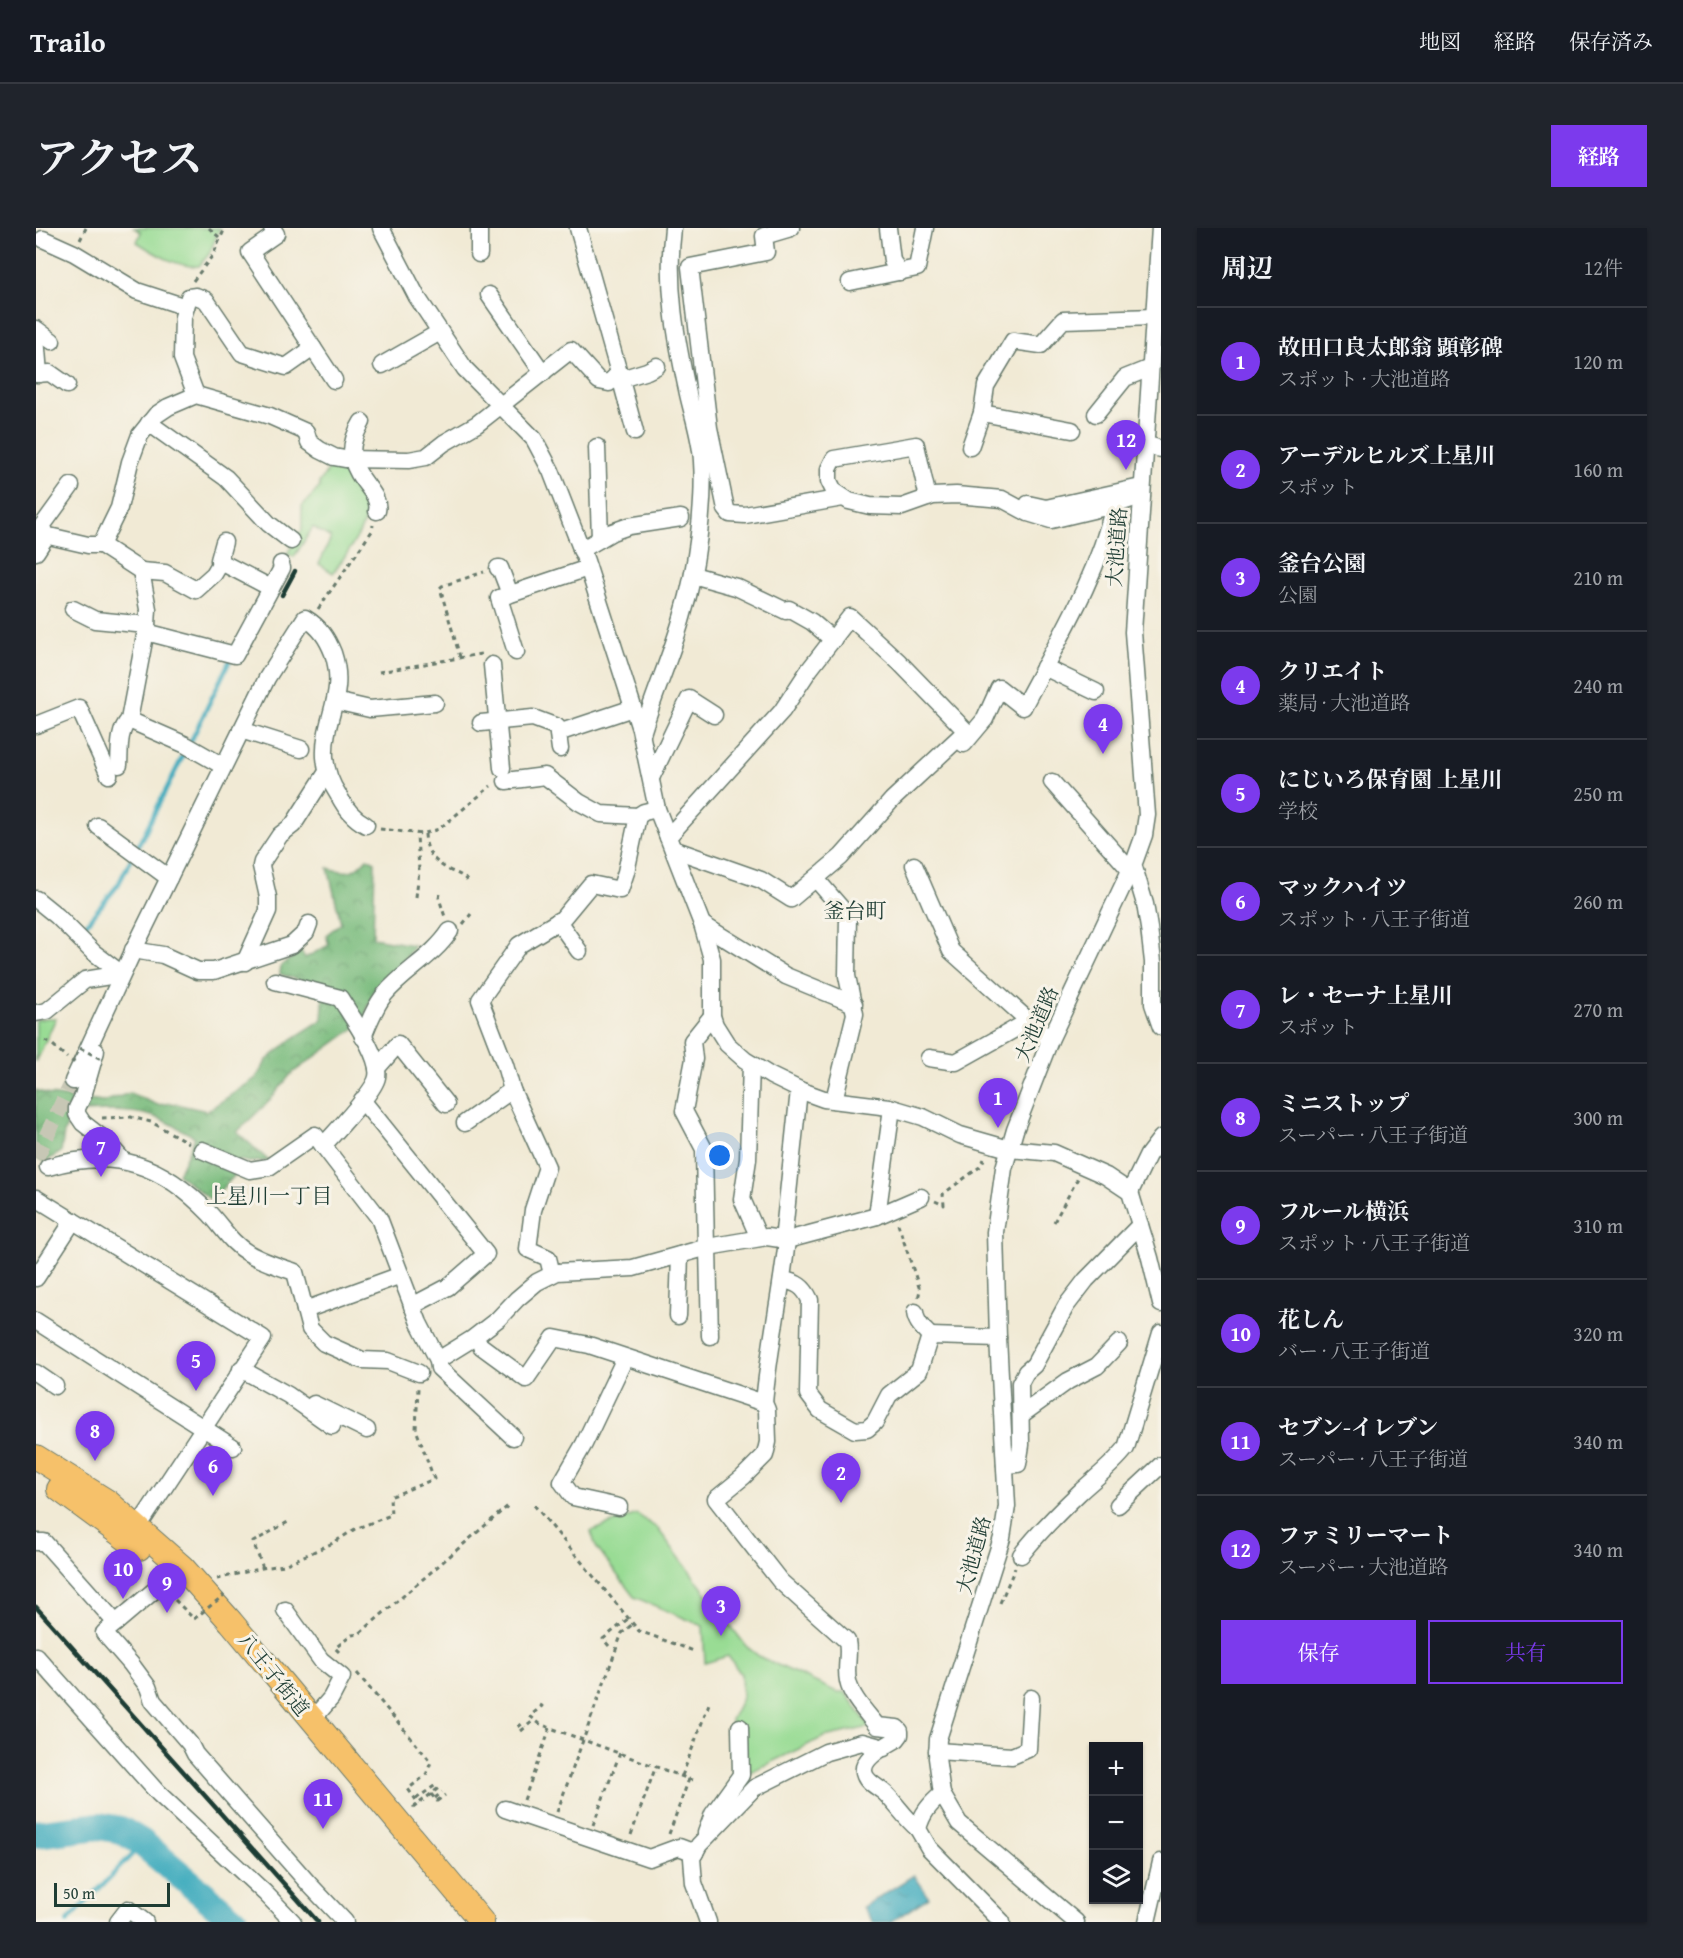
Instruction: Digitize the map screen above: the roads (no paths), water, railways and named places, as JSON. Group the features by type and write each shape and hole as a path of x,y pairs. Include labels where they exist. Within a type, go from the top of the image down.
{"highway":[{"name":"八王子街道","path":"36,1457 108,1502 138,1527 464,1922"},
{"name":"八王子街道","path":"36,1476 67,1494 138,1547 176,1571 231,1622 482,1922"}],"street":[{"path":"272,228 276,234 250,252 334,380"},
{"path":"381,228 417,297 465,369 534,439 551,471 588,568 633,708 657,809 702,924 712,959 712,1016 715,1025 728,1044 751,1064 799,1090 824,1099 892,1108 923,1117 960,1135 1009,1149 1054,1154 1106,1176 1130,1192 1161,1304"},
{"path":"479,228 479,254"},
{"path":"578,228 634,432"},
{"path":"641,734 684,613 693,574 700,513 702,460 672,311 670,251 673,228"},
{"path":"791,228 764,236 766,252 690,267 709,428 726,509 730,514 745,515 843,498"},
{"path":"888,228 892,261 900,272"},
{"path":"850,282 917,268 925,228"},
{"name":"大池道路","path":"1076,1922 959,1823 942,1794 938,1739 942,1722 986,1614 1007,1506 998,1338 996,1232 1004,1168 1050,1040 1131,867 1144,835 1147,815 1133,632 1144,444 1154,403 1150,368 1160,257 1160,228"},
{"path":"43,239 74,253 137,291 196,296 206,300 242,352 285,367 313,348"},
{"path":"489,295 543,373"},
{"path":"189,296 181,340 182,358 196,395"},
{"path":"970,447 982,413 986,386 1013,341 1041,345 1063,320 1156,310"},
{"path":"36,329 44,339 38,374 50,374 67,385"},
{"path":"382,365 440,332"},
{"path":"101,545 119,508 137,444 149,423 168,407 196,395 270,416 306,432 309,442 334,457 409,460 426,456 477,424 572,350 599,381 609,383 620,376 647,371 657,366"},
{"path":"1096,414 1125,378 1150,368"},
{"path":"982,413 1072,430"},
{"path":"362,422 353,439 353,465 378,503 377,511"},
{"path":"149,423 226,478 269,524 291,541"},
{"path":"1144,444 1161,449"},
{"path":"927,493 916,445 834,459 829,469 829,481 834,491 849,501 870,506 902,507 927,493 983,489 1013,495 1026,503 1046,508 1141,491"},
{"path":"597,447 600,539"},
{"path":"36,552 40,533 71,486"},
{"path":"927,493 1002,499 1028,513 1051,520 1114,505 1141,491"},
{"path":"887,805 893,809 971,737 985,719 999,688 1023,707 1090,576 1109,528 1114,505"},
{"path":"581,550 629,526 681,518"},
{"path":"40,533 88,545 101,545 141,571 165,573 196,590 214,574 221,562 219,560 224,542"},
{"path":"221,562 271,588"},
{"path":"73,609 95,620 147,628 235,655 282,568 281,564"},
{"path":"498,568 501,568 510,594"},
{"path":"516,652 499,598 588,568"},
{"path":"36,725 79,708 114,770 124,726 129,720 147,628 148,609 141,571"},
{"path":"693,574 736,586 786,611 789,609 812,622 832,640"},
{"path":"119,1160 120,1157 105,1140 83,1123 77,1114 102,1026 133,950 267,678 309,617 329,643 338,669 338,688 327,736 325,756 327,772 347,810 366,825"},
{"path":"850,617 899,662 966,731 887,805 841,857 791,899 761,880 670,843 782,711 809,670 850,617"},
{"path":"487,660 489,722 504,774 545,776 579,802 601,814 638,816 657,809"},
{"path":"1044,667 1096,692"},
{"path":"651,778 689,699 714,715"},
{"path":"335,701 370,709 435,702"},
{"path":"489,722 533,718 557,727 559,741 633,708"},
{"path":"129,720 223,766"},
{"path":"241,730 301,749"},
{"path":"252,967 268,911 262,861 280,835 292,825 327,772"},
{"path":"1052,782 1131,867 1155,928 1153,1004 1161,1026"},
{"path":"552,1274 548,1258 528,1249 533,1210 547,1167 512,1090 480,1000 519,945 558,921 591,884 620,890 638,816"},
{"path":"98,826 169,878"},
{"path":"914,865 951,951 1050,1040"},
{"path":"816,879 848,916 847,976 855,1014 834,1100"},
{"path":"36,899 57,915 93,952 122,975"},
{"path":"558,921 579,951"},
{"path":"133,950 163,955 198,970 213,971 252,967 292,945 306,932 309,924"},
{"path":"702,924 786,976 854,1004"},
{"path":"363,1036 373,1012 385,994 440,945 450,931"},
{"path":"36,1013 47,1011 85,980 122,975"},
{"path":"275,981 340,998 363,1036 378,1068 377,1078 362,1100 323,1146"},
{"path":"73,1081 102,1026 122,999"},
{"path":"710,1336 704,1149 684,1111 694,1059 692,1041 712,1016"},
{"path":"929,1058 956,1062 1029,1021"},
{"path":"378,1068 398,1044 446,1104"},
{"path":"751,1064 748,1159 742,1199 759,1238"},
{"path":"465,1123 512,1090"},
{"path":"799,1090 783,1280 770,1349 764,1403 768,1410 768,1442 765,1455 716,1499 780,1581 846,1641 849,1649 848,1681 855,1696 877,1726 897,1728 900,1731 897,1739 867,1760 863,1769 865,1777 887,1795 906,1820 918,1829 929,1848 1002,1922"},
{"path":"362,1100 486,1254 448,1287 412,1306"},
{"path":"877,1216 892,1108"},
{"path":"202,1150 250,1170 269,1167 315,1135 379,1218 412,1306 438,1360 439,1368 513,1437"},
{"path":"1130,1192 1148,1155 1161,1138"},
{"path":"48,1167 72,1160 119,1160 142,1165 160,1174 210,1214 229,1239 248,1253 295,1272 310,1329 324,1343 362,1359 388,1361 420,1373"},
{"path":"438,1360 472,1339 498,1319 537,1282 552,1274 576,1269 633,1268 707,1248 759,1238 785,1240 877,1216 896,1216 921,1197"},
{"path":"36,1198 263,1338 138,1527"},
{"path":"36,1278 73,1221"},
{"path":"1005,1465 1018,1464 1021,1445 1020,1383 1026,1372 1034,1365 1066,1306 1086,1280 1140,1225"},
{"path":"678,1316 680,1255"},
{"path":"306,1310 400,1275"},
{"path":"783,1280 795,1282 806,1291 810,1300 808,1394 820,1410 855,1430 867,1429 875,1422 889,1395 919,1371 930,1336"},
{"path":"915,1312 919,1325 930,1336 998,1338"},
{"path":"36,1321 232,1447"},
{"path":"1021,1556 1036,1536 1079,1492 1114,1463 1126,1448 1161,1333"},
{"path":"481,1346 526,1379 554,1338 589,1345 764,1403"},
{"path":"1021,1415 1068,1381 1097,1366 1119,1343"},
{"path":"619,1507 573,1497 562,1482 584,1444 626,1358"},
{"path":"242,1369 288,1395 332,1426"},
{"path":"36,1373 55,1386"},
{"path":"288,1395 300,1398 367,1430"},
{"path":"1118,1505 1161,1465"},
{"path":"36,1542 44,1542 110,1628 131,1664 148,1687 153,1701 190,1743 195,1754 345,1922"},
{"path":"110,1628 176,1571"},
{"path":"285,1610 321,1660 342,1677 331,1698 312,1720"},
{"path":"36,1656 158,1793 293,1922"},
{"path":"938,1751 1012,1756 1028,1749 1031,1698"},
{"path":"708,1922 694,1883 692,1858 714,1814 741,1775 740,1727"},
{"path":"505,1809 649,1858 679,1847 699,1847 754,1788 826,1752 862,1742 884,1748"},
{"path":"918,1829 921,1818 930,1804 942,1794"},
{"path":"1147,1922 1161,1862"},
{"path":"118,1922 128,1910 145,1922"}],"water":[{"path":"914,1875 929,1897 891,1922 873,1922 863,1907"}],"waterway":[{"path":"190,743 230,660"},
{"path":"138,846 186,750"},
{"path":"82,929 118,885 131,859"},
{"path":"36,1834 99,1826 121,1830 141,1842 236,1922"},
{"path":"67,1922 143,1843"}],"tunnel":[{"path":"36,1158 73,1081"}],"railway":[{"path":"282,595 295,571"},
{"path":"36,1607 318,1922"}],"place":[{"name":"ファミリーマート","path":"1126,470"},
{"name":"クリエイト","path":"1103,754"},
{"name":"故田口良太郎翁 顕彰碑","path":"998,1128"},
{"name":"レ・セーナ上星川","path":"101,1177"},
{"name":"にじいろ保育園 上星川","path":"196,1391"},
{"name":"ミニストップ","path":"95,1461"},
{"name":"マックハイツ","path":"213,1496"},
{"name":"アーデルヒルズ上星川","path":"841,1503"},
{"name":"花しん","path":"123,1599"},
{"name":"フルール横浜","path":"167,1613"},
{"name":"釜台公園","path":"721,1636"},
{"name":"セブン-イレブン","path":"323,1829"}],"district":[{"name":"釜台町","path":"855,910"},
{"name":"上星川一丁目","path":"269,1195"}]}
